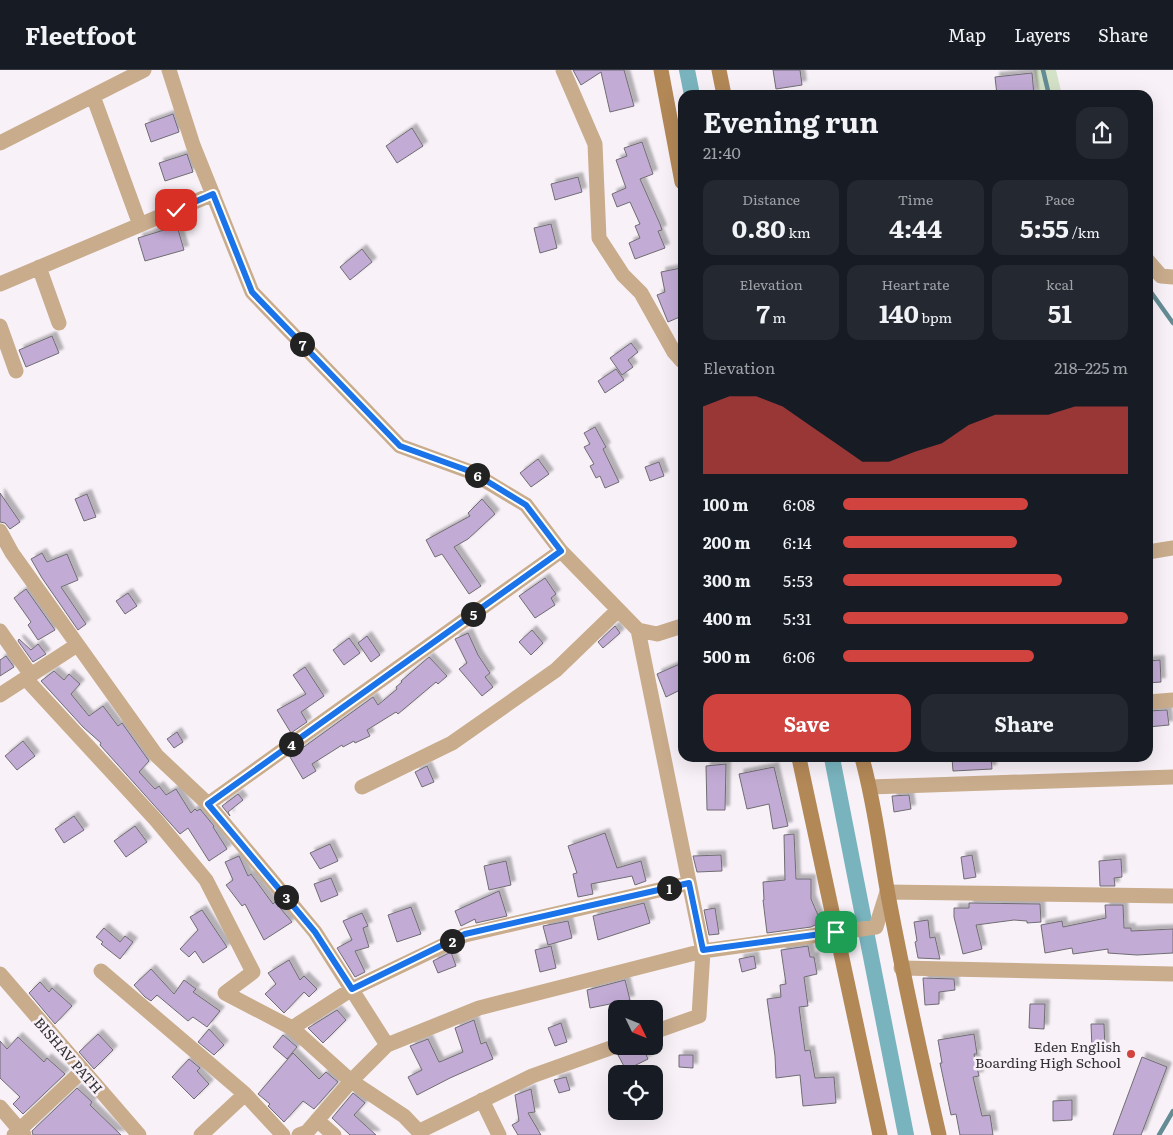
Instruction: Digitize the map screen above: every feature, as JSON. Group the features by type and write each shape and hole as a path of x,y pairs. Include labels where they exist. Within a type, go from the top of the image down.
{"main road":[{"path":"661,70 678,161"},
{"path":"719,70 723,90"},
{"path":"800,762 880,1135"},
{"path":"863,762 870,787 901,968 939,1135"}],"street":[{"path":"0,143 144,70"},
{"path":"169,70 193,145 252,292 400,446 472,472 526,505 561,551 638,630 657,634 678,627"},
{"path":"563,70 595,144 599,238 623,274 641,293 678,356"},
{"path":"93,96 140,225"},
{"path":"0,284 213,194"},
{"path":"39,267 58,323"},
{"path":"1153,267 1161,276 1173,278"},
{"path":"0,326 16,371"},
{"path":"0,530 12,553 157,756 208,804 315,932 387,1045"},
{"path":"1153,551 1173,548"},
{"path":"208,804 561,551"},
{"path":"362,786 452,743 556,670 618,610"},
{"path":"638,630 703,950 699,1016 663,1029"},
{"path":"0,631 28,677 156,820 206,880 253,972 225,993 292,1028 351,1081 404,1116 421,1133 532,1076 608,1049"},
{"path":"0,695 77,646"},
{"path":"1153,702 1173,700"},
{"path":"870,787 1173,776"},
{"path":"292,1028 352,989 465,934 689,883"},
{"path":"299,1135 307,1132 351,1081 387,1045 479,1008 703,950 876,926 887,892 1173,896"},
{"path":"901,968 1173,974"},
{"path":"101,971 245,1094 283,1135"},
{"name":"BISHAV PATH","path":"0,974 139,1135"},
{"path":"0,1107 19,1134 82,1071"},
{"path":"210,1132 245,1094"},
{"path":"482,1100 499,1135"},
{"path":"317,1120 334,1135"}],"green space":[{"path":"1034,70 1056,70 1061,90 1038,90"}],"building":[{"path":"573,70 624,70 634,106 610,112 601,72 581,85"},
{"path":"773,70 800,70 802,85 776,89"},
{"path":"1032,73 1034,90 996,90 995,77"},
{"path":"173,114 179,132 151,142 145,124"},
{"path":"412,128 423,146 397,163 386,146"},
{"path":"642,142 653,174 640,179 660,224 662,230 658,231 665,248 635,259 629,243 640,238 635,226 640,224 630,202 617,207 612,194 626,188 616,160 627,156 624,148"},
{"path":"187,154 193,172 165,181 159,163"},
{"path":"578,177 582,192 555,200 551,184"},
{"path":"551,224 557,248 540,253 534,228"},
{"path":"177,226 184,250 145,261 138,238"},
{"path":"362,249 372,262 350,280 340,267"},
{"path":"678,269 678,318 668,322 657,295 665,292 661,272"},
{"path":"52,336 59,353 26,367 19,350"},
{"path":"631,343 638,352 628,360 633,367 622,375 610,358"},
{"path":"616,369 624,380 605,393 598,381"},
{"path":"595,427 606,447 603,449 619,482 605,488 600,476 596,478 590,466 594,464 584,447 590,444 584,433"},
{"path":"538,459 549,474 531,487 520,473"},
{"path":"659,462 664,476 650,481 645,467"},
{"path":"0,493 20,522 10,529 5,523 0,522"},
{"path":"87,494 96,517 84,521 75,499"},
{"path":"482,499 495,514 468,539 454,547 481,586 469,594 442,554 435,557 426,540 470,516 468,513"},
{"path":"42,553 47,562 67,554 78,580 61,587 86,624 78,630 31,559"},
{"path":"545,578 556,594 551,598 555,605 535,618 519,596"},
{"path":"26,589 55,630 38,640 28,625 31,622 14,598"},
{"path":"128,593 137,606 125,614 116,601"},
{"path":"615,626 620,633 603,648 598,642"},
{"path":"532,630 543,643 531,655 519,642"},
{"path":"468,633 478,655 490,673 485,677 493,687 482,696 459,669 467,663 455,639"},
{"path":"367,636 380,655 371,662 358,643"},
{"path":"349,638 360,653 344,665 333,650"},
{"path":"19,639 31,650 38,644 46,654 33,662 18,641"},
{"path":"6,656 14,667 0,676 0,660"},
{"path":"429,657 447,676 438,684 436,682 398,714 396,712 367,730 370,736 343,747 342,745 312,764 316,771 303,779 290,757 373,697 378,705 397,689 396,687 401,681"},
{"path":"1160,660 1161,682 1153,683 1153,661"},
{"path":"678,665 678,691 666,697 657,674"},
{"path":"305,667 324,696 301,712 307,722 291,733 277,710 306,694 293,675"},
{"path":"54,671 64,680 69,674 80,684 71,694 89,716 103,706 118,726 122,723 149,761 139,772 155,789 159,786 166,795 176,789 191,813 195,809 197,811 200,809 214,826 227,849 209,861 188,828 180,834 100,745 101,743 83,727 41,681"},
{"path":"1167,710 1169,725 1153,727 1153,711"},
{"path":"177,732 183,742 174,748 167,739"},
{"path":"23,741 35,756 17,770 5,756"},
{"path":"952,762 991,762 992,769 953,771"},
{"path":"726,764 725,810 707,810 706,766"},
{"path":"427,766 434,782 422,787 415,772"},
{"path":"774,767 788,826 773,829 769,804 747,809 739,774"},
{"path":"238,794 243,800 228,812 230,816 222,806"},
{"path":"909,795 911,809 894,812 892,796"},
{"path":"74,816 84,830 64,843 55,829"},
{"path":"135,826 147,842 126,857 114,841"},
{"path":"605,833 617,868 641,861 646,881 635,885 632,876 591,884 593,894 578,897 573,874 577,873 568,846"},
{"path":"794,834 796,879 811,879 811,899 821,922 811,927 767,933 763,882 785,880 784,835"},
{"path":"330,844 338,861 320,869 310,853"},
{"path":"721,855 722,871 697,872 693,856"},
{"path":"972,855 976,877 964,879 961,857"},
{"path":"239,856 248,876 251,874 273,904 275,902 292,922 264,940 245,904 242,906 226,885 233,880 225,862"},
{"path":"1121,859 1122,877 1114,878 1115,886 1100,886 1099,861"},
{"path":"506,861 511,885 489,890 484,866"},
{"path":"331,878 338,895 321,902 314,884"},
{"path":"499,891 507,916 476,923 475,919 461,926 455,911"},
{"path":"644,903 650,923 598,940 593,916"},
{"path":"969,903 1040,904 1041,922 1027,923 1027,921 1014,920 976,925 982,949 963,954 954,917 954,908 969,908"},
{"path":"1105,905 1123,905 1124,928 1131,928 1131,931 1173,929 1173,953 1137,955 1108,953 1108,949 1073,954 1072,948 1045,953 1041,925 1062,921 1063,927 1106,918"},
{"path":"411,907 421,934 397,942 388,915"},
{"path":"715,908 719,934 709,935 704,910"},
{"path":"202,910 227,947 203,963 195,951 189,957 180,949 198,930 190,917"},
{"path":"362,913 368,926 363,928 369,947 355,951 365,972 355,977 337,948 352,940 343,921"},
{"path":"928,920 930,938 935,937 940,959 918,958 914,922"},
{"path":"568,921 572,938 548,945 543,926"},
{"path":"104,928 120,942 125,936 133,942 120,959 101,944 103,942 96,937"},
{"path":"551,946 556,968 540,972 535,950"},
{"path":"808,946 810,957 814,957 817,974 804,977 808,1006 799,1007 805,1051 810,1050 815,1078 834,1077 836,1103 803,1106 800,1075 776,1078 767,999 781,997 780,985 786,984 781,950"},
{"path":"451,952 456,966 438,973 433,961"},
{"path":"754,956 756,968 742,972 739,959"},
{"path":"289,960 300,980 304,976 317,989 309,997 304,992 284,1013 265,994 276,984 268,973"},
{"path":"151,969 174,994 184,980 196,989 193,992 220,1011 207,1027 193,1017 188,1021 157,995 151,1001 134,985"},
{"path":"923,978 954,979 955,990 939,992 939,1004 925,1005"},
{"path":"625,980 630,1000 608,1000 608,1004 590,1008 587,990"},
{"path":"40,982 49,992 52,988 72,1006 55,1024 29,993"},
{"path":"1030,1004 1045,1004 1044,1029 1029,1028"},
{"path":"337,1010 346,1020 323,1043 308,1028"},
{"path":"474,1020 481,1044 486,1042 493,1059 417,1095 408,1077 422,1070 410,1046 428,1039 439,1062 442,1061 463,1052 455,1028"},
{"path":"561,1023 567,1042 555,1046 548,1028"},
{"path":"1091,1024 1104,1024 1105,1049 1092,1049"},
{"path":"209,1029 224,1045 214,1055 198,1042"},
{"path":"98,1034 113,1050 94,1069 79,1052"},
{"path":"974,1034 977,1054 974,1054 979,1076 973,1077 982,1116 990,1115 993,1135 960,1135 956,1114 951,1115 940,1063 942,1063 938,1040"},
{"path":"283,1035 297,1047 287,1059 273,1047"},
{"path":"18,1037 44,1062 47,1058 65,1074 23,1114 13,1104 20,1097 0,1078 0,1041 7,1049"},
{"path":"293,1053 319,1079 326,1072 338,1082 314,1109 303,1101 284,1122 268,1106 270,1104 258,1094"},
{"path":"618,1055 646,1055 648,1059 636,1065 623,1065"},
{"path":"679,1055 693,1055 693,1068 679,1067"},
{"path":"1142,1057 1167,1067 1141,1135 1113,1135"},
{"path":"189,1059 200,1068 197,1071 209,1084 194,1099 172,1077"},
{"path":"566,1077 570,1090 559,1093 554,1080"},
{"path":"77,1088 92,1102 90,1105 121,1135 33,1135 32,1131"},
{"path":"531,1089 535,1112 528,1113 541,1135 518,1135 512,1125 519,1121 515,1095"},
{"path":"353,1093 365,1103 354,1115 376,1135 350,1135 332,1118"},
{"path":"1072,1100 1072,1120 1053,1121 1053,1101"}],"waterway":[{"path":"687,70 691,90"},
{"path":"1043,70 1048,90"},
{"path":"1153,295 1173,323"},
{"path":"833,762 906,1135"},
{"path":"1159,1135 1173,1111"}],"place":[{"name":"Eden English Boarding High School","path":"1131,1054"}],"route":[{"path":"176,210 213,194 252,292 400,446 472,472 526,505 561,551 208,804 315,932 352,989 465,934 689,883 703,950 836,932"}]}
